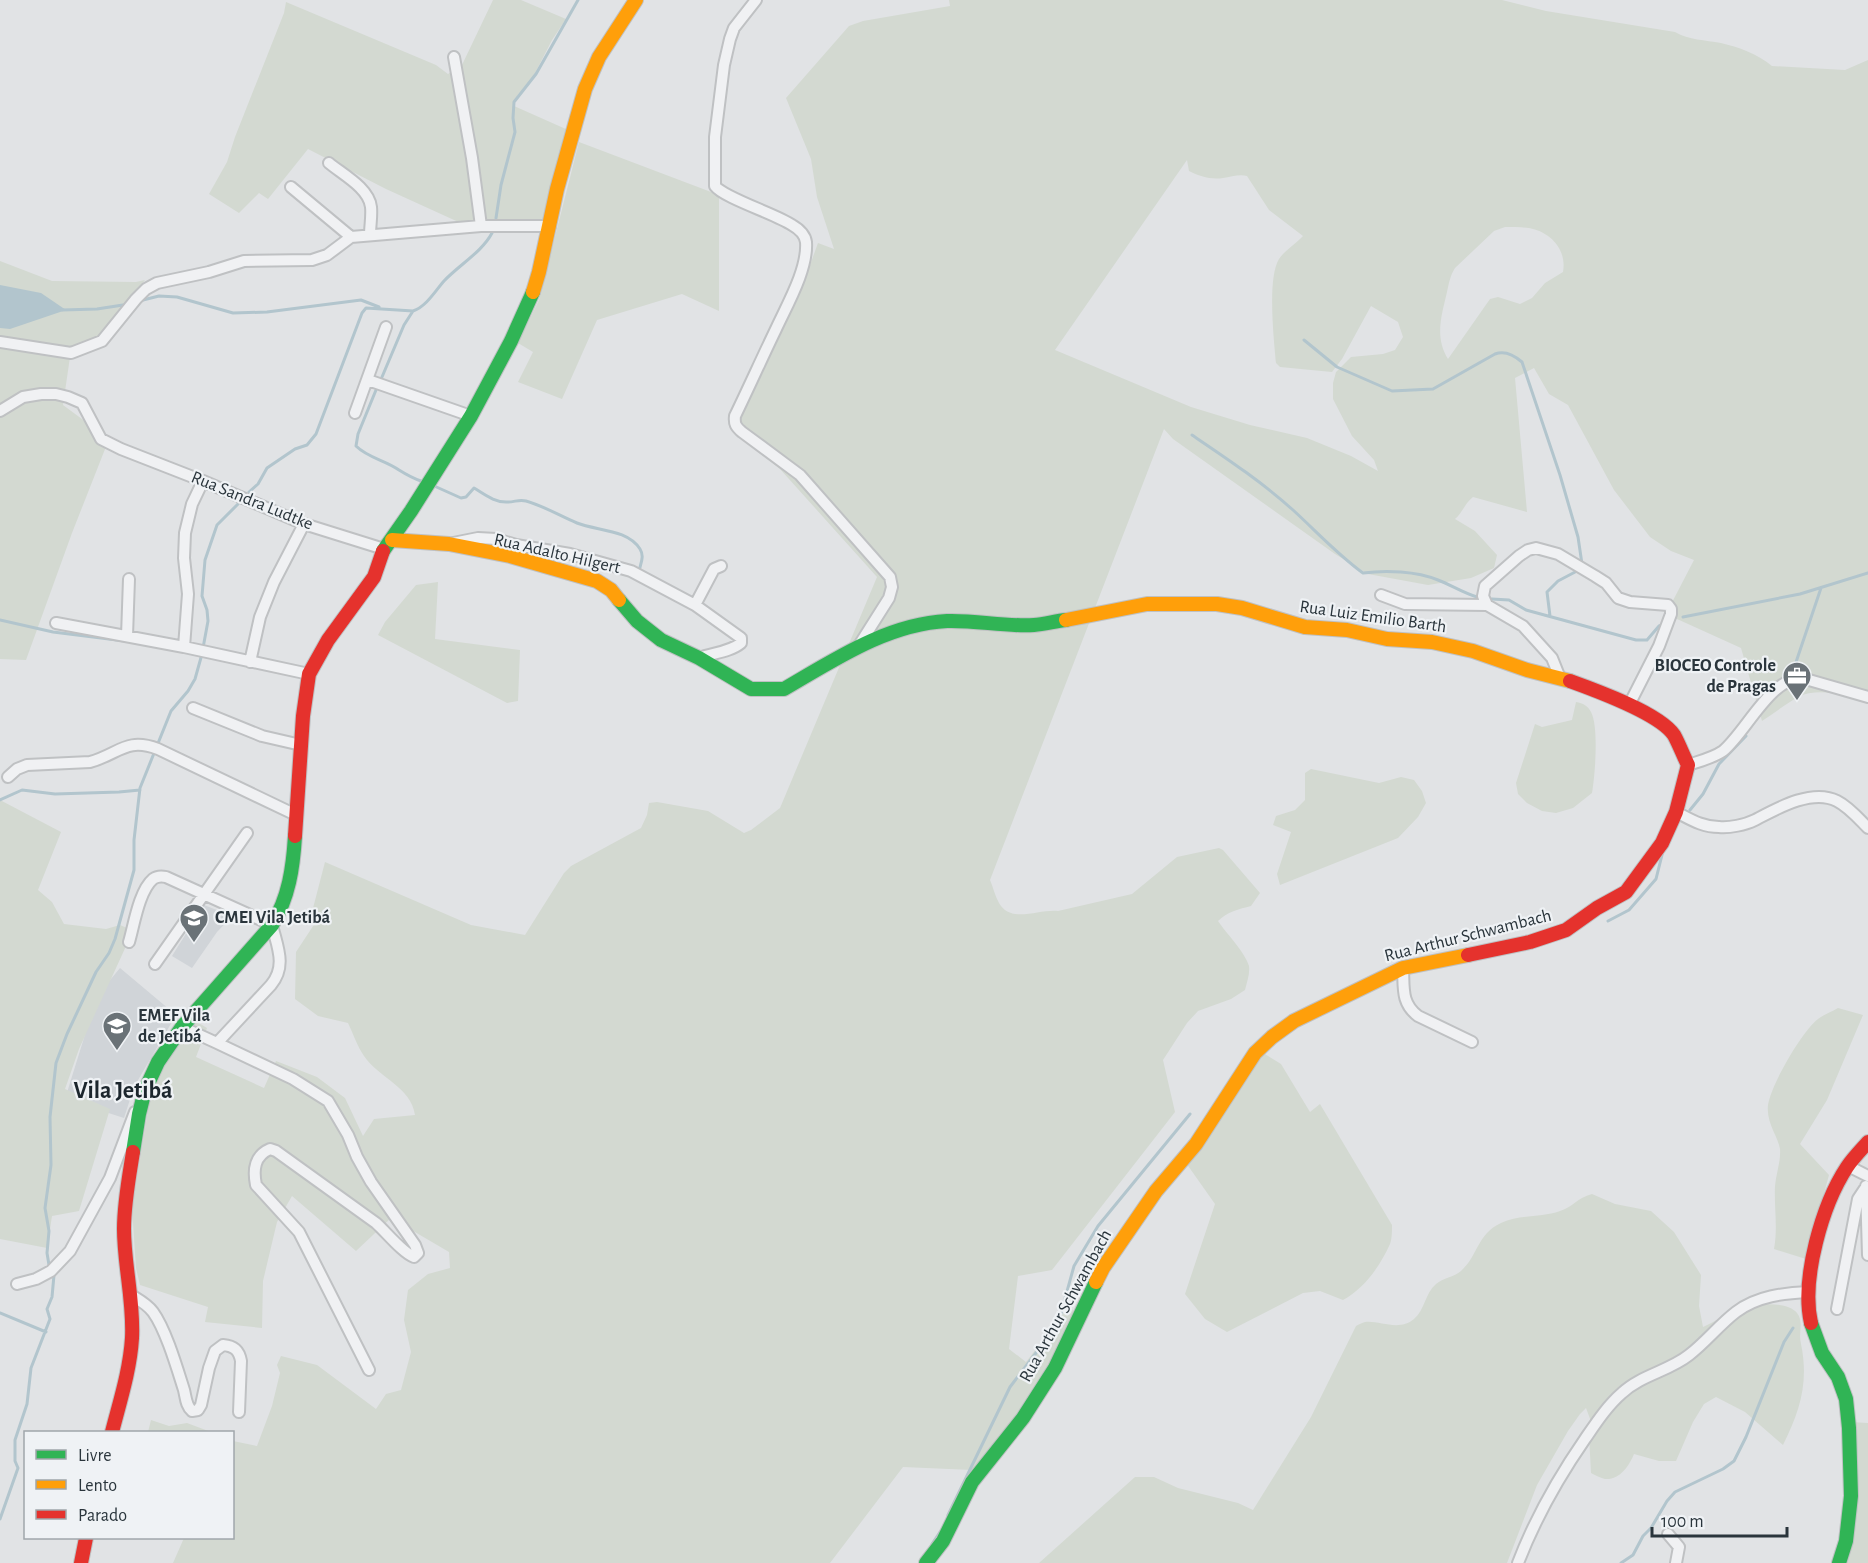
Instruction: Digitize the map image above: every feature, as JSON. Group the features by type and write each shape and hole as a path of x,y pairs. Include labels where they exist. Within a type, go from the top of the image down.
{"street":[{"path":"17,1284 36,1279 51,1271 70,1251 110,1178 125,1136 158,1062 182,1027 272,925 281,910 290,882 309,674 328,640 374,577 388,544 471,416 499,365 530,300 539,272 557,189 585,89 599,57 636,0"},
{"path":"756,0 734,27 728,48 715,137 715,186 724,194 783,219 801,232 806,245 801,272 735,416 734,423 742,432 800,475 890,577 892,586 889,598 858,646"},
{"path":"454,57 472,158 481,226"},
{"path":"329,163 358,186 369,199 370,235"},
{"path":"291,187 351,237"},
{"path":"0,342 71,353 102,341 136,299 146,289 157,283 209,272 244,261 312,260 327,255 351,237 481,226 550,226"},
{"path":"355,413 386,327"},
{"path":"368,380 471,416"},
{"name":"Rua Sandra Ludtke","path":"0,411 23,397 41,394 68,397 82,404 101,439 121,449 304,524 388,544"},
{"path":"184,647 188,594 184,558 185,533 192,504 203,481"},
{"path":"250,662 260,617 274,582 304,524"},
{"name":"Rua Adalto Hilgert","path":"449,544 477,538 496,539 516,545 570,554 631,571 695,605 741,638 741,643 731,650 699,658"},
{"name":"Rua Luiz Emilio Barth","path":"388,544 449,544 539,563 597,581 611,590 637,621 651,633 751,688 770,690 784,688 858,646 897,631 921,625 946,621 1034,625 1147,604 1217,604 1242,608 1305,627 1340,629 1387,639 1432,642 1473,651 1527,670 1560,678"},
{"path":"1487,605 1483,596 1485,586 1519,556 1528,550 1536,549 1545,549 1557,554 1600,579 1618,598 1630,602 1668,605 1671,614 1659,646 1629,705"},
{"path":"695,605 714,569 721,567"},
{"path":"127,636 129,579"},
{"path":"1381,595 1406,604 1487,605 1523,626 1552,658 1560,678 1629,705 1661,723 1673,734 1688,765 1720,753 1767,700 1785,682 1794,678 1802,678 1868,697"},
{"path":"56,623 309,674"},
{"path":"193,708 262,736 301,745"},
{"path":"8,777 21,766 90,762 132,744 141,744 158,749 296,815"},
{"name":"Rua Arthur Schwambach","path":"926,1563 943,1541 972,1482 1023,1418 1055,1368 1103,1268 1156,1191 1196,1144 1256,1053 1272,1037 1294,1021 1403,968 1530,942 1566,930 1597,908 1626,892 1662,843 1676,812 1688,765"},
{"path":"1676,812 1698,824 1719,827 1753,821 1768,812 1804,799 1822,798 1836,800 1868,828"},
{"path":"155,964 247,833"},
{"path":"129,942 143,895 154,878 159,876 166,877 272,925"},
{"path":"217,1043 276,979 281,958 272,925"},
{"path":"1403,968 1405,1002 1410,1010 1472,1042"},
{"path":"182,1027 293,1079 328,1101 371,1182 415,1245 418,1253 414,1257 405,1252 376,1224 276,1152 270,1149 259,1156 254,1175 256,1185 299,1232 369,1371"},
{"path":"112,1431 129,1367 132,1336 131,1295 124,1230 126,1197 145,1090"},
{"path":"1839,1563 1846,1541 1851,1496 1846,1399 1838,1377 1822,1353 1813,1330 1808,1309 1809,1292 1814,1246 1826,1211 1848,1166 1868,1142"},
{"path":"1848,1166 1867,1181"},
{"path":"1867,1181 1868,1255"},
{"path":"1837,1309 1858,1198 1867,1181"},
{"path":"1518,1563 1541,1510 1570,1461 1599,1418 1623,1392 1656,1371 1678,1364 1699,1348 1737,1311 1758,1300 1782,1293 1809,1292"},
{"path":"131,1295 146,1304 163,1330 188,1407 192,1411 198,1410 201,1405 215,1351 223,1345 231,1346 239,1353 241,1360 239,1412"},
{"path":"1668,1534 1679,1547 1676,1563"},
{"path":"81,1563 86,1539"}],"shaded area":[{"path":"493,0 521,0 566,19 552,40 532,79 517,96 514,106 568,130 543,232 476,230 386,189 308,149 268,199 259,193 239,213 209,194 227,162 284,13 286,2 436,65 448,74 462,65"},
{"path":"949,0 1502,0 1546,11 1675,32 1691,38 1721,43 1748,52 1772,66 1845,70 1868,60 1868,703 1833,693 1806,694 1762,721 1741,648 1666,614 1694,560 1671,551 1650,537 1614,490 1568,405 1549,394 1534,368 1515,378 1527,512 1473,497 1468,502 1455,519 1475,531 1497,555 1494,568 1471,578 1428,585 1368,574 1335,554 1173,439 1164,429 990,880 999,903 1010,913 1058,911 1132,894 1177,857 1219,848 1260,893 1251,906 1229,913 1218,921 1244,955 1249,966 1249,975 1245,990 1231,999 1198,1011 1187,1023 1163,1060 1175,1112 1052,1270 1018,1276 1009,1349 1026,1362 1070,1305 1078,1321 1016,1424 972,1470 903,1467 830,1563 173,1563 184,1539 234,1539 234,1441 257,1446 272,1406 280,1373 277,1365 281,1356 317,1365 376,1409 386,1394 401,1390 411,1352 404,1320 408,1290 428,1274 450,1268 449,1252 391,1218 356,1251 292,1196 277,1222 263,1281 262,1328 205,1322 208,1307 140,1285 136,1268 132,1208 152,1086 189,1017 207,1028 196,1057 264,1088 276,1061 317,1077 345,1098 363,1136 374,1119 415,1115 412,1105 401,1090 370,1064 364,1056 348,1023 318,1016 295,999 296,952 319,917 312,912 325,862 471,925 525,935 564,873 571,866 641,828 649,803 657,802 708,811 744,833 780,808 877,577 780,469 738,436 731,427 793,283 798,266 810,265 818,243 834,249 817,197 811,159 786,98 849,26 863,21 950,6","holes":["1187,160 1189,171 1205,177 1247,176 1269,210 1303,236 1284,253 1275,268 1272,310 1276,363 1280,367 1332,372 1342,359 1371,306 1398,322 1403,337 1395,350 1383,354 1351,357 1336,372 1333,383 1333,399 1352,436 1374,460 1378,471 1351,456 1307,438 1250,425 1191,407 1055,350","1505,227 1529,228 1544,233 1556,243 1564,264 1563,272 1545,283 1532,298 1520,304 1498,297 1490,299 1448,359 1441,342 1440,326 1449,283 1455,268 1494,231"]},
{"path":"579,142 719,195 719,311 682,294 597,320 562,399 518,382 533,352 518,343 539,300"},
{"path":"0,261 52,281 136,282 145,280 123,308 102,341 70,357 63,405 109,439 26,660 0,659"},
{"path":"0,285 41,293 66,310 10,329 0,328"},
{"path":"438,582 435,639 520,650 518,701 507,703 378,635 385,622 416,585"},
{"path":"1576,702 1587,706 1591,712 1595,729 1596,752 1592,793 1573,808 1556,813 1542,811 1527,803 1518,794 1516,783 1535,724 1542,727 1572,720"},
{"path":"1311,769 1379,783 1401,777 1414,780 1422,791 1426,803 1418,817 1398,838 1280,885 1277,874 1291,832 1273,825 1276,816 1295,810 1305,800 1305,773"},
{"path":"0,800 61,832 38,890 52,902 64,924 106,929 120,925 127,928 127,944 79,1049 65,1089 110,1109 79,1211 52,1216 47,1248 0,1239"},
{"name":"CMEI Vila Jetibá","path":"204,905 232,916 217,932 192,968 172,956"},
{"name":"EMEF Vila de Jetibá","path":"120,968 176,1015 134,1087 124,1118 65,1099 97,996"},
{"path":"1838,1008 1863,1015 1827,1100 1800,1144 1829,1175 1806,1259 1774,1249 1775,1186 1780,1149 1770,1123 1768,1105 1781,1072 1811,1025"},
{"path":"1257,1049 1281,1064 1310,1112 1320,1104 1392,1225 1392,1237 1386,1252 1371,1276 1343,1300 1320,1291 1303,1293 1227,1332 1205,1319 1185,1294 1215,1204 1179,1153 1193,1136 1249,1052"},
{"path":"1592,1194 1615,1204 1651,1211 1674,1232 1701,1275 1699,1306 1703,1327 1751,1306 1773,1304 1784,1306 1797,1313 1801,1324 1803,1384 1798,1408 1783,1445 1745,1412 1716,1397 1704,1404 1693,1422 1676,1461 1659,1461 1634,1454 1627,1467 1619,1475 1605,1479 1591,1473 1589,1435 1592,1424 1586,1408 1568,1431 1537,1485 1507,1563 1039,1563 1135,1477 1154,1477 1178,1488 1238,1503 1253,1510 1311,1417 1356,1326 1365,1322 1396,1325 1408,1323 1421,1311 1432,1288 1461,1271 1482,1239 1493,1228 1508,1220 1560,1211"},
{"path":"151,1420 169,1426 187,1423 208,1431 148,1431"},
{"path":"1851,1422 1868,1423 1868,1563 1834,1563 1842,1538"}],"waterway":[{"path":"496,218 501,185 515,132 514,102 536,74 578,0"},
{"path":"382,377 404,325 413,311 426,302 444,281 488,240 492,233"},
{"path":"143,300 159,296 177,297 233,313 267,312 361,300 379,307"},
{"path":"62,310 97,309 123,305"},
{"path":"249,492 258,484 267,468 295,449 307,445 316,434 362,313 366,308 413,311"},
{"path":"1304,340 1337,367 1392,391 1433,389 1495,354 1509,354 1519,359 1522,362 1560,475 1578,537 1582,564"},
{"path":"376,390 358,434 356,446 421,481"},
{"path":"1192,435 1269,490 1363,573 1411,573 1438,580 1477,597"},
{"path":"432,485 461,498 466,497 474,488 499,501 526,501 585,526 620,534 634,542 640,549 642,558 639,572"},
{"path":"203,648 208,621 202,596 205,560 217,525 238,504"},
{"path":"1550,616 1547,592 1558,581 1577,571"},
{"path":"1683,617 1800,594 1868,573"},
{"path":"1792,674 1821,588"},
{"path":"1492,599 1509,600 1526,610 1636,640 1647,640 1659,626 1665,624"},
{"path":"0,620 53,632 125,641"},
{"path":"49,1265 47,1253 49,1231 45,1208 51,1165 50,1117 56,1063 96,972 115,939 134,870 134,840 140,788 171,711 195,679 202,654"},
{"path":"1690,810 1703,794 1719,764 1746,736"},
{"path":"0,800 22,790 55,794 140,790"},
{"path":"1608,921 1629,910 1656,879 1663,851"},
{"path":"948,1515 1010,1387 1058,1324 1074,1266 1098,1226 1190,1114"},
{"path":"0,1519 18,1468 15,1461 15,1440 27,1404 31,1368 50,1319 47,1309 52,1297 54,1275"},
{"path":"0,1313 46,1332"},
{"path":"1621,1563 1633,1555 1643,1536 1675,1492 1723,1469 1734,1461 1784,1342 1793,1328"},
{"path":"932,1544 940,1532"}],"traffic: fast":[{"path":"383,551 471,416 511,341 533,292"},
{"path":"619,600 637,621 661,640 699,658 751,689 784,689 862,645 882,636 925,624 958,621 1038,625 1066,620"},
{"path":"133,1152 145,1090 158,1062 182,1027 272,925 278,914 289,882 295,836"},
{"path":"926,1563 943,1541 972,1482 1023,1418 1055,1368 1096,1282"},
{"path":"1811,1323 1822,1353 1838,1377 1846,1399 1851,1496 1846,1541 1839,1563"}],"traffic: slow":[{"path":"533,292 557,189 585,89 599,57 636,0"},
{"path":"392,540 449,544 510,556 597,581 611,590 619,600"},
{"path":"1066,620 1147,604 1217,604 1242,608 1305,627 1347,630 1387,639 1432,642 1473,651 1527,670 1570,681"},
{"path":"1096,1282 1103,1268 1156,1191 1196,1144 1255,1053 1272,1037 1294,1021 1403,968 1468,955"}],"traffic: jam":[{"path":"295,836 303,716 309,674 328,640 374,577 383,551"},
{"path":"1468,955 1530,942 1566,930 1597,908 1626,892 1662,843 1676,812 1688,765 1674,735 1641,711 1570,681"},
{"path":"1811,1323 1809,1305 1811,1264 1822,1221 1829,1201 1847,1167 1868,1142"},
{"path":"112,1431 127,1374 132,1338 132,1310 124,1229 133,1152"},
{"path":"81,1563 86,1539"}],"place":[{"name":"BIOCEO Controle de Pragas","path":"1797,702"},
{"name":"CMEI Vila Jetibá","path":"194,944"},
{"name":"EMEF Vila de Jetibá","path":"117,1052"}],"district":[{"name":"Vila Jetibá","path":"123,1091"}]}
